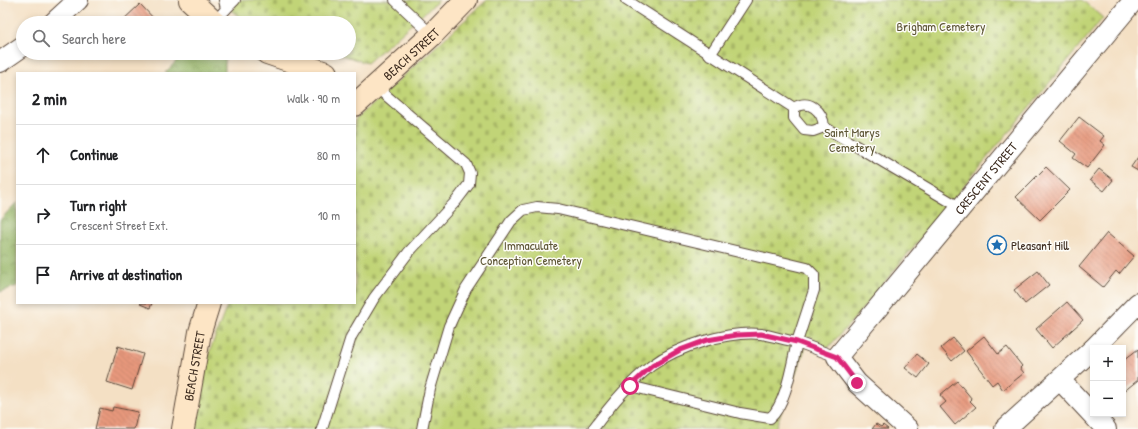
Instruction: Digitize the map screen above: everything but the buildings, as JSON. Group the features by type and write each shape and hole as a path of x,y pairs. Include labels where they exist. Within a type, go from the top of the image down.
{"street":[{"path":"60,16 78,0"},
{"path":"190,0 220,14"},
{"name":"BEACH STREET","path":"356,100 375,86 432,35 466,0"},
{"name":"CRESCENT STREET","path":"837,357 1134,0"},
{"path":"0,62 16,51"},
{"path":"288,60 323,72"},
{"path":"1098,345 1138,303"},
{"name":"BEACH STREET","path":"183,429 200,332 209,304"},
{"path":"1005,429 1090,353"},
{"path":"837,357 857,383 908,429"},
{"path":"1060,380 1106,429"}],"lane":[{"path":"220,14 235,0"},
{"path":"395,0 432,35"},
{"path":"626,0 794,108"},
{"path":"710,55 746,0"},
{"path":"322,429 338,375 355,330 374,298 408,253 457,200 469,184 470,173 466,164 375,86"},
{"path":"794,108 798,105 812,106 819,110 824,118 824,127"},
{"path":"794,108 794,118 798,125 804,130 813,131 824,127"},
{"path":"824,127 961,208"},
{"path":"422,429 430,389 449,326 466,289 512,221 523,210 537,207 558,209 807,268 814,275 814,290 797,342 785,387 776,414 770,418 740,413 630,386"},
{"path":"593,429 630,386 652,366 680,350 707,340 737,335 761,334 797,342 837,357"}],"green space":[{"path":"218,0 439,0 367,63 356,60 356,16 238,16"},
{"name":"Immaculate Conception Cemetery","path":"487,0 1082,0 1103,18 853,320 826,350 810,336 775,429 194,429 209,353 228,304 356,304 356,119"},
{"path":"177,60 225,60 225,72 166,72"},
{"path":"16,203 16,286 0,292 0,220"}],"place":[{"name":"Pleasant Hill","path":"997,245"}],"route":[{"path":"630,386 652,366 680,350 707,340 737,335 761,334 797,342 837,357 857,383"}],"park label":[{"name":"Brigham Cemetery","path":"941,26"},
{"name":"Saint Marys Cemetery","path":"852,140"}]}
